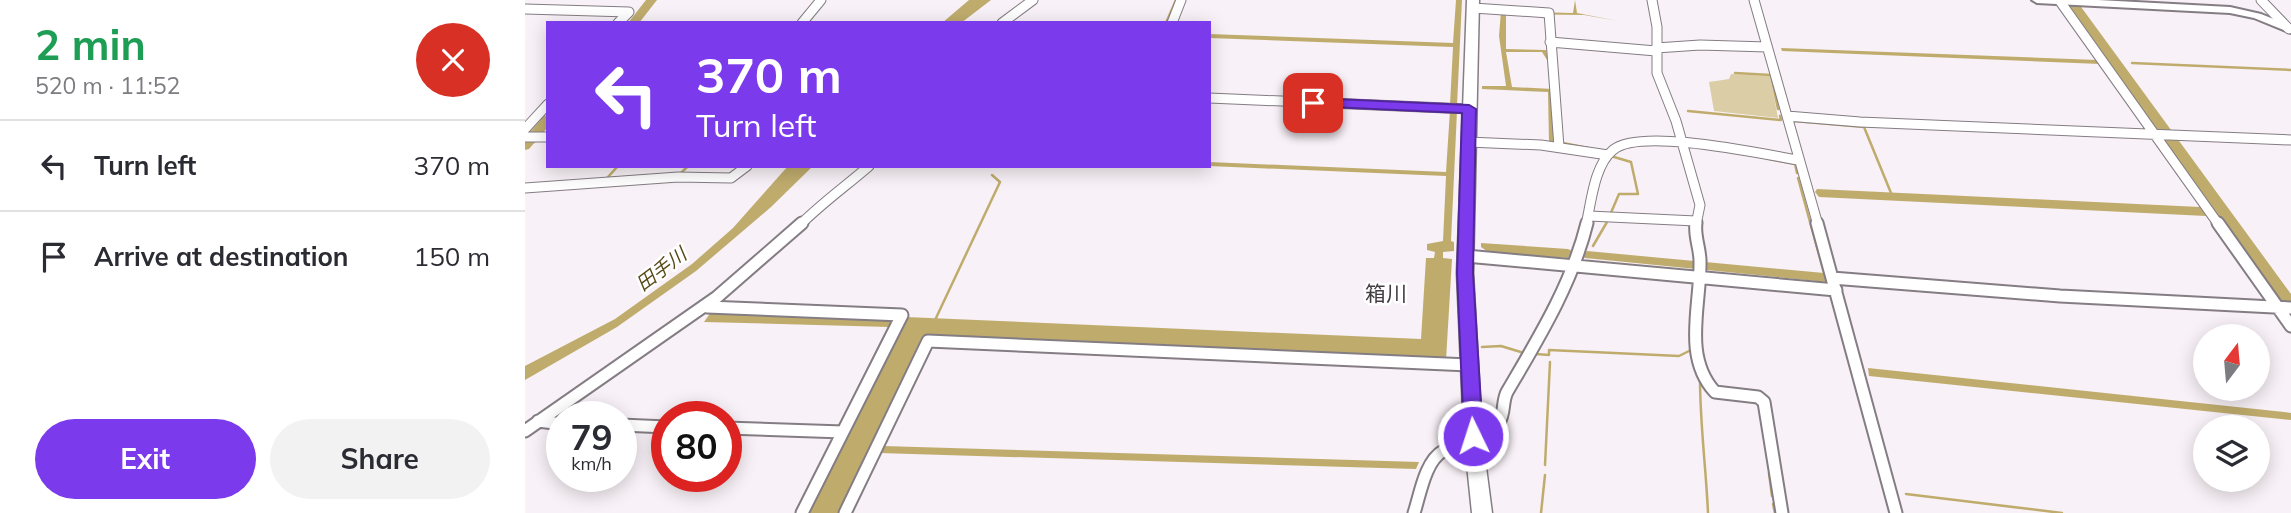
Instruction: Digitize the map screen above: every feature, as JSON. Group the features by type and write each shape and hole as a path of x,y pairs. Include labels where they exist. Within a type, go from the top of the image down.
{"highway":[{"path":"1473,4 1466,256 1473,436 1482,513"}],"main road":[{"path":"2037,0 2230,10 2257,16 2290,29"}],"street":[{"path":"804,21 821,0"},
{"path":"1005,21 1033,0"},
{"path":"1173,21 1181,0"},
{"path":"1652,0 1657,27 1654,50 1657,72 1700,205 1696,221 1700,271 1695,352 1704,380 1715,392 1758,397 1764,402 1782,513"},
{"path":"1754,0 1896,513"},
{"path":"2261,0 2290,29"},
{"path":"2061,1 2285,308 2291,326"},
{"path":"1473,4 1549,15 1557,92 1559,147"},
{"path":"525,9 629,12 620,21"},
{"path":"1550,42 1654,50 1700,45 1767,47"},
{"path":"1211,98 1469,109"},
{"path":"525,128 546,106"},
{"path":"1787,116 2291,140"},
{"path":"525,137 545,137"},
{"path":"1468,142 1559,147 1608,155"},
{"path":"1414,513 1434,459 1440,452 1488,432 1501,421 1505,395 1531,356 1574,264 1608,155 1620,145 1632,142 1681,142 1798,160"},
{"path":"660,180 669,168"},
{"path":"525,188 678,177 731,178 744,168"},
{"path":"525,431 707,307 760,265 822,203 834,198 867,168"},
{"path":"1589,216 1696,221"},
{"path":"1466,256 1700,271 1836,290"},
{"path":"1832,278 2060,296 2285,308"},
{"path":"707,307 902,315 802,513"},
{"path":"845,513 924,344 928,341 1469,365"},
{"path":"538,421 546,422"},
{"path":"742,429 843,432"}],"shaded area":[{"path":"969,0 991,0 964,21 944,21"},
{"path":"1456,0 1462,0 1457,105 1450,105 1453,47 1211,38 1211,34 1453,43"},
{"path":"1575,0 1577,13 1618,21 1584,15 1506,14 1506,49 1546,50 1549,63 1542,52 1506,52 1512,87 1553,89 1554,144 1549,143 1548,92 1482,89 1482,86 1506,86 1499,36 1501,11 1573,13"},
{"path":"2065,0 2076,0 2291,294 2291,312 2280,302"},
{"path":"1781,48 2097,60 2100,64 1782,51"},
{"path":"1731,74 1770,76 1778,118 1714,111 1709,82 1729,79"},
{"path":"1450,110 1457,111 1451,241 1454,242 1454,251 1443,252 1443,258 1452,259 1446,360 922,337 839,513 807,513 906,317 1421,339 1426,258 1434,258 1435,252 1427,250 1427,244 1443,241 1446,176 1211,166 1211,162 1446,172"},
{"path":"786,168 811,168 771,207 696,271 617,327 525,380 525,366 615,319 692,264 733,228"},
{"path":"1817,189 2200,207 2206,216 1819,197 1815,192"},
{"path":"1481,243 1572,251 1568,258 1488,252 1481,247"},
{"path":"1587,251 1824,273 1827,282 1585,258 1582,256"},
{"path":"711,312 895,317 889,327 704,322"},
{"path":"1868,368 2284,412 2291,413 2291,420 2270,418 2270,415 2243,415 1869,376"},
{"path":"883,446 1419,462 1416,469 879,453"}],"waterway":[{"path":"635,21 652,0"},
{"path":"1167,21 1176,0"},
{"path":"2132,63 2291,70"},
{"path":"1735,73 1771,75 1778,109"},
{"path":"1688,111 1781,120 1780,116"},
{"path":"525,146 546,121"},
{"path":"1794,121 1864,127 1891,193"},
{"path":"528,142 534,142"},
{"path":"1563,143 1588,148"},
{"path":"1610,215 1619,194 1638,194 1631,162 1614,157"},
{"path":"1769,159 1795,164 1797,173"},
{"path":"607,178 616,168"},
{"path":"681,173 686,168"},
{"path":"936,318 1000,182 992,175"},
{"path":"1798,178 1824,273"},
{"path":"1593,246 1607,222"},
{"path":"1482,347 1501,346 1524,353"},
{"path":"1536,354 1549,355 1549,350 1679,356 1691,350"},
{"path":"1545,465 1550,362"},
{"path":"1700,379 1708,513"},
{"path":"1767,457 1769,467"},
{"path":"1769,473 1772,496"},
{"path":"1541,513 1545,475"},
{"path":"1906,494 2062,513"},
{"path":"1773,504 1775,513"}],"district":[{"name":"箱川","path":"1386,294"}],"route":[{"path":"1313,103 1469,109 1465,273 1473,436"}],"water label":[{"name":"田手川","path":"661,269"}]}
